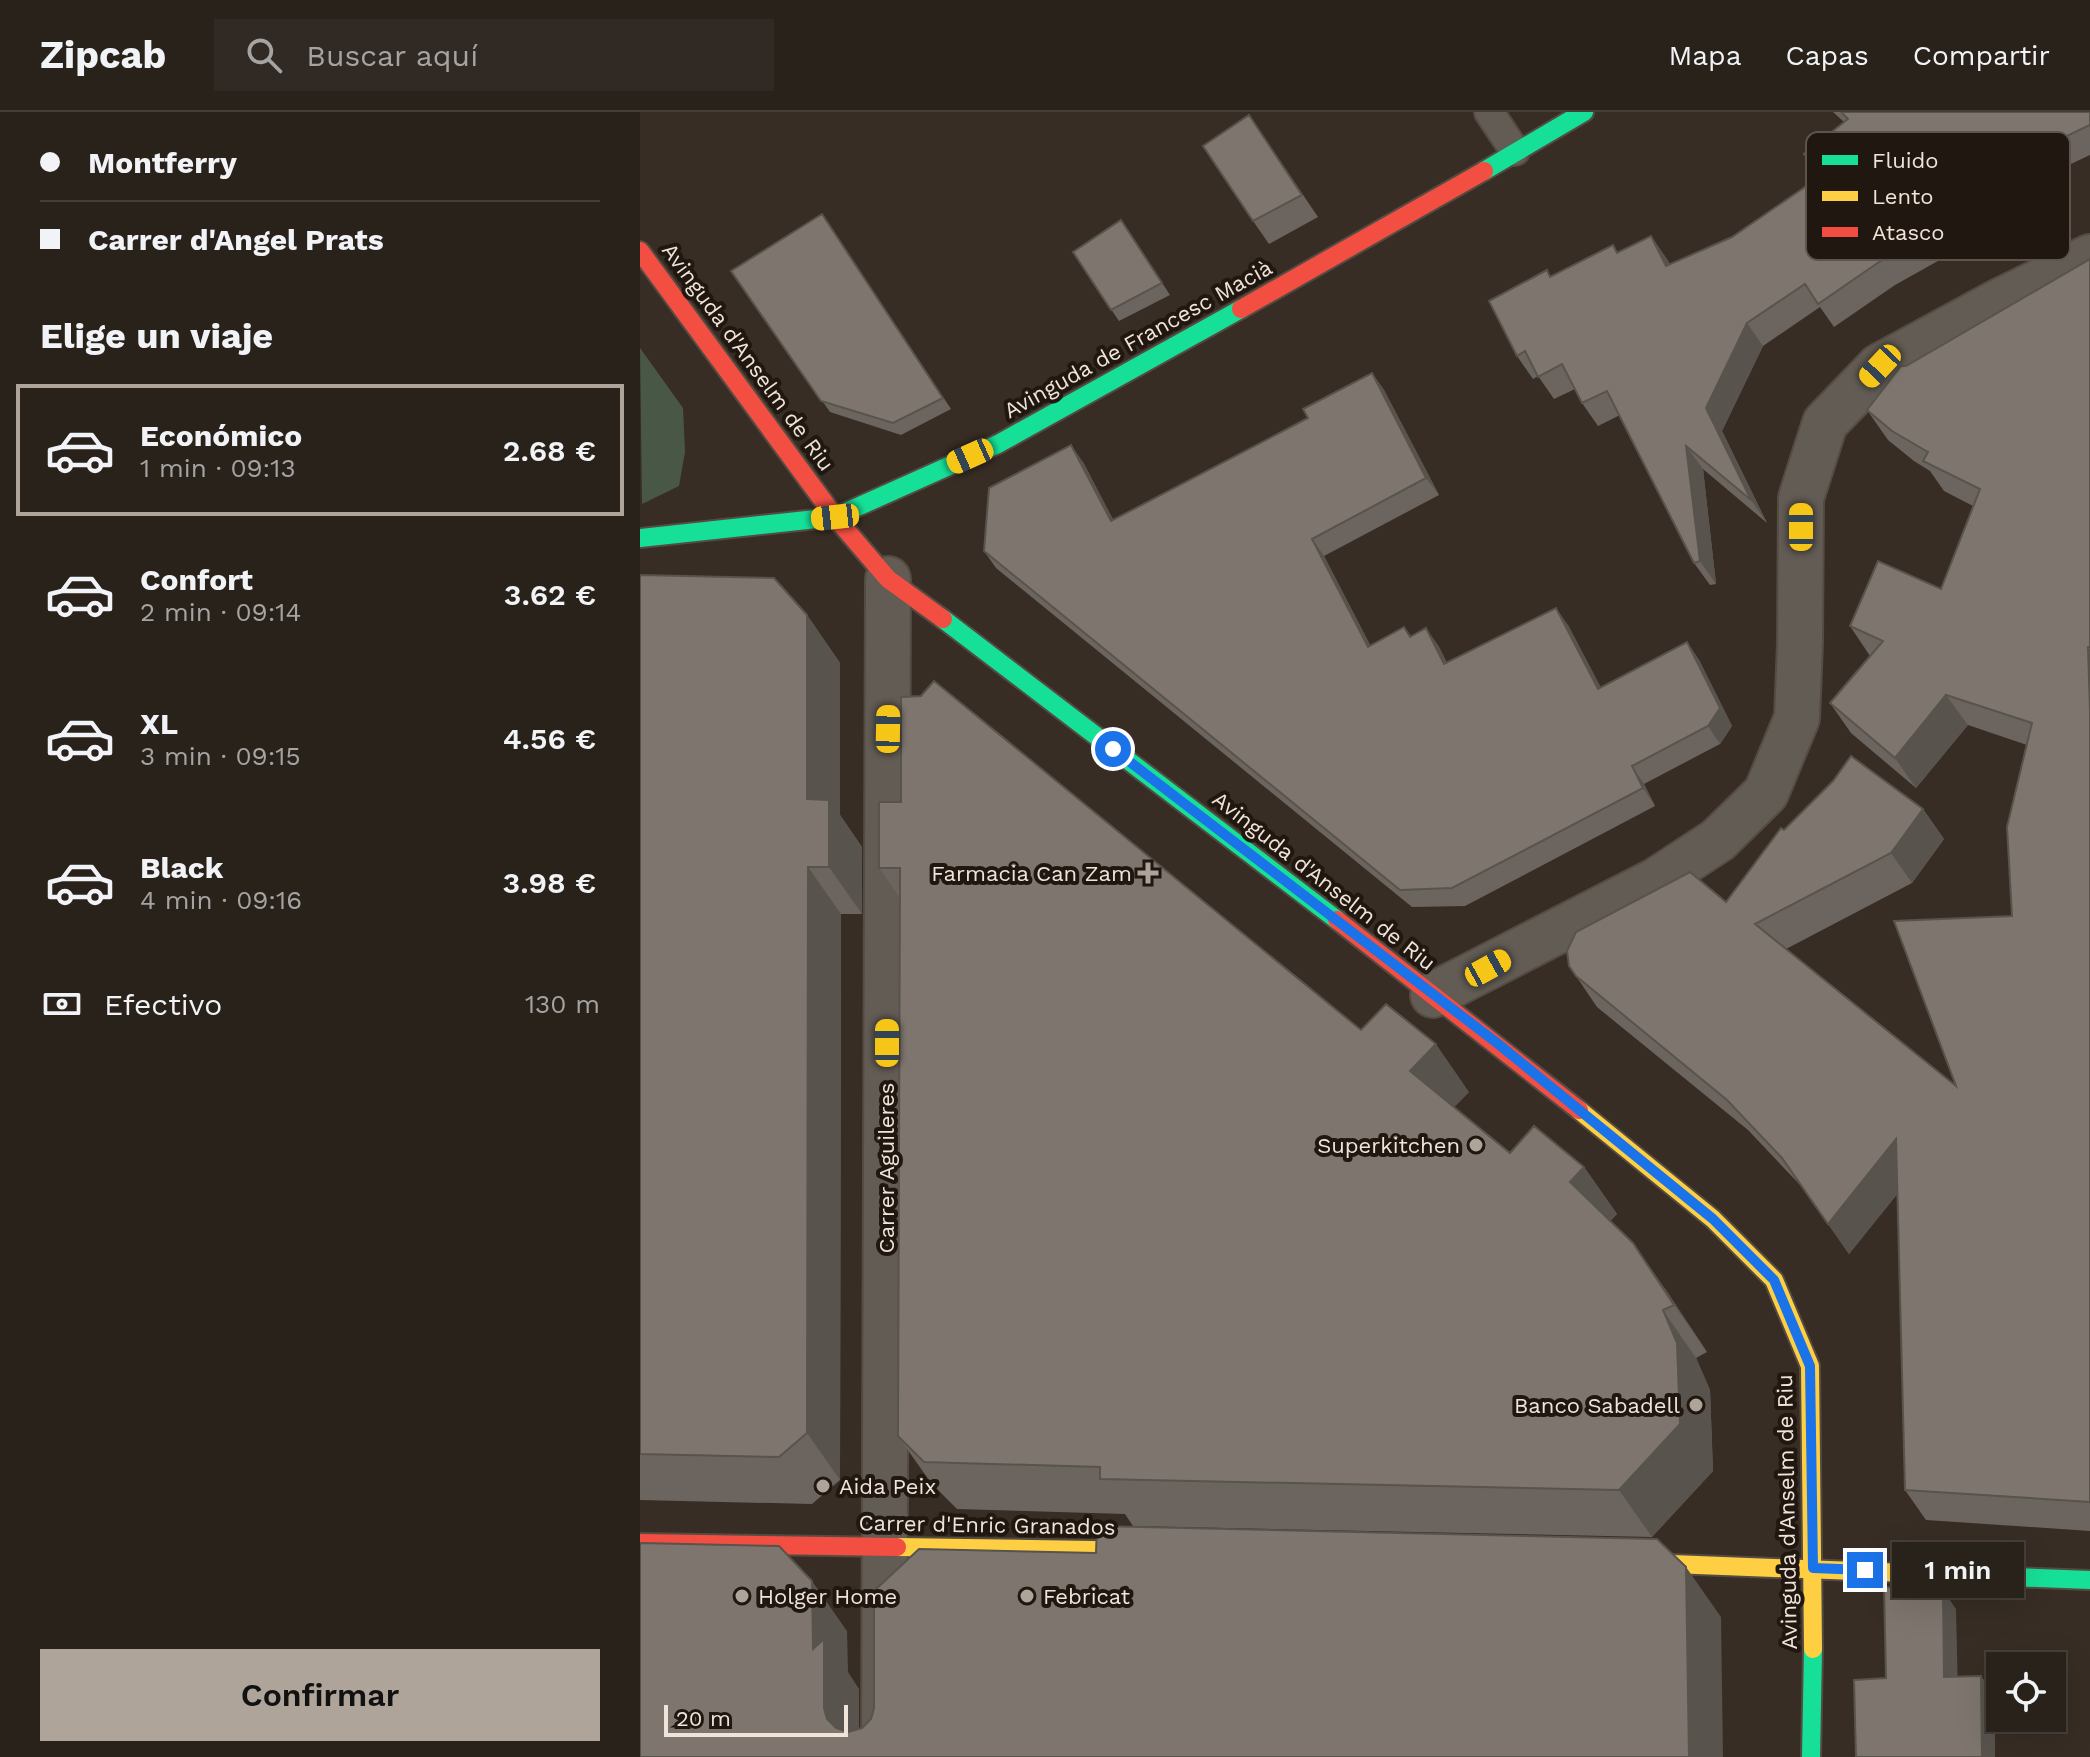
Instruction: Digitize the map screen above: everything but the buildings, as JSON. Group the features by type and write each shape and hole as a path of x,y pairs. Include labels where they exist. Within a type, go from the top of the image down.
{"street":[{"name":"Avinguda de Francesc Macià","path":"640,538 835,517 998,444 1415,212 1584,112"},
{"name":"Avinguda d'Anselm de Riu","path":"640,251 835,517 888,579 1001,661 1433,995 1713,1219 1774,1280 1810,1366 1813,1568 1811,1757"},
{"path":"1433,995 1657,880 1718,840 1766,793 1797,718 1801,498 1825,423 1880,366 1998,302 2090,257"},
{"name":"Carrer Aguileres","path":"884,1757 888,579"},
{"name":"Carrer d'Enric Granados","path":"640,1543 1175,1552"},
{"path":"1601,1561 2090,1580"}],"lane":[{"path":"1489,112 1515,151"}],"green space":[{"path":"640,348 683,408 685,452 679,486 642,504"}],"traffic: fast":[{"path":"1484,171 1584,112"},
{"path":"640,538 835,517 998,444 1241,309"},
{"path":"943,619 1337,920"},
{"path":"1932,1574 2090,1580"},
{"path":"1811,1757 1813,1649"}],"traffic: slow":[{"path":"1579,1110 1713,1219 1774,1280 1810,1366 1813,1649"},
{"path":"897,1547 1156,1551"},
{"path":"1621,1562 1932,1574"}],"traffic: jam":[{"path":"1241,309 1484,171"},
{"path":"640,251 835,517 888,579 943,619"},
{"path":"1337,920 1579,1110"},
{"path":"640,1543 897,1547"}],"place":[{"name":"Farmacia Can Zam","path":"1148,873"},
{"name":"Superkitchen","path":"1476,1145"},
{"name":"Banco Sabadell","path":"1696,1405"},
{"name":"Aida Peix","path":"823,1486"},
{"name":"Holger Home","path":"742,1596"},
{"name":"Febricat","path":"1027,1596"}],"route":[{"path":"1113,749 1497,1043 1713,1219 1774,1280 1810,1366 1813,1568 1865,1570"}]}
